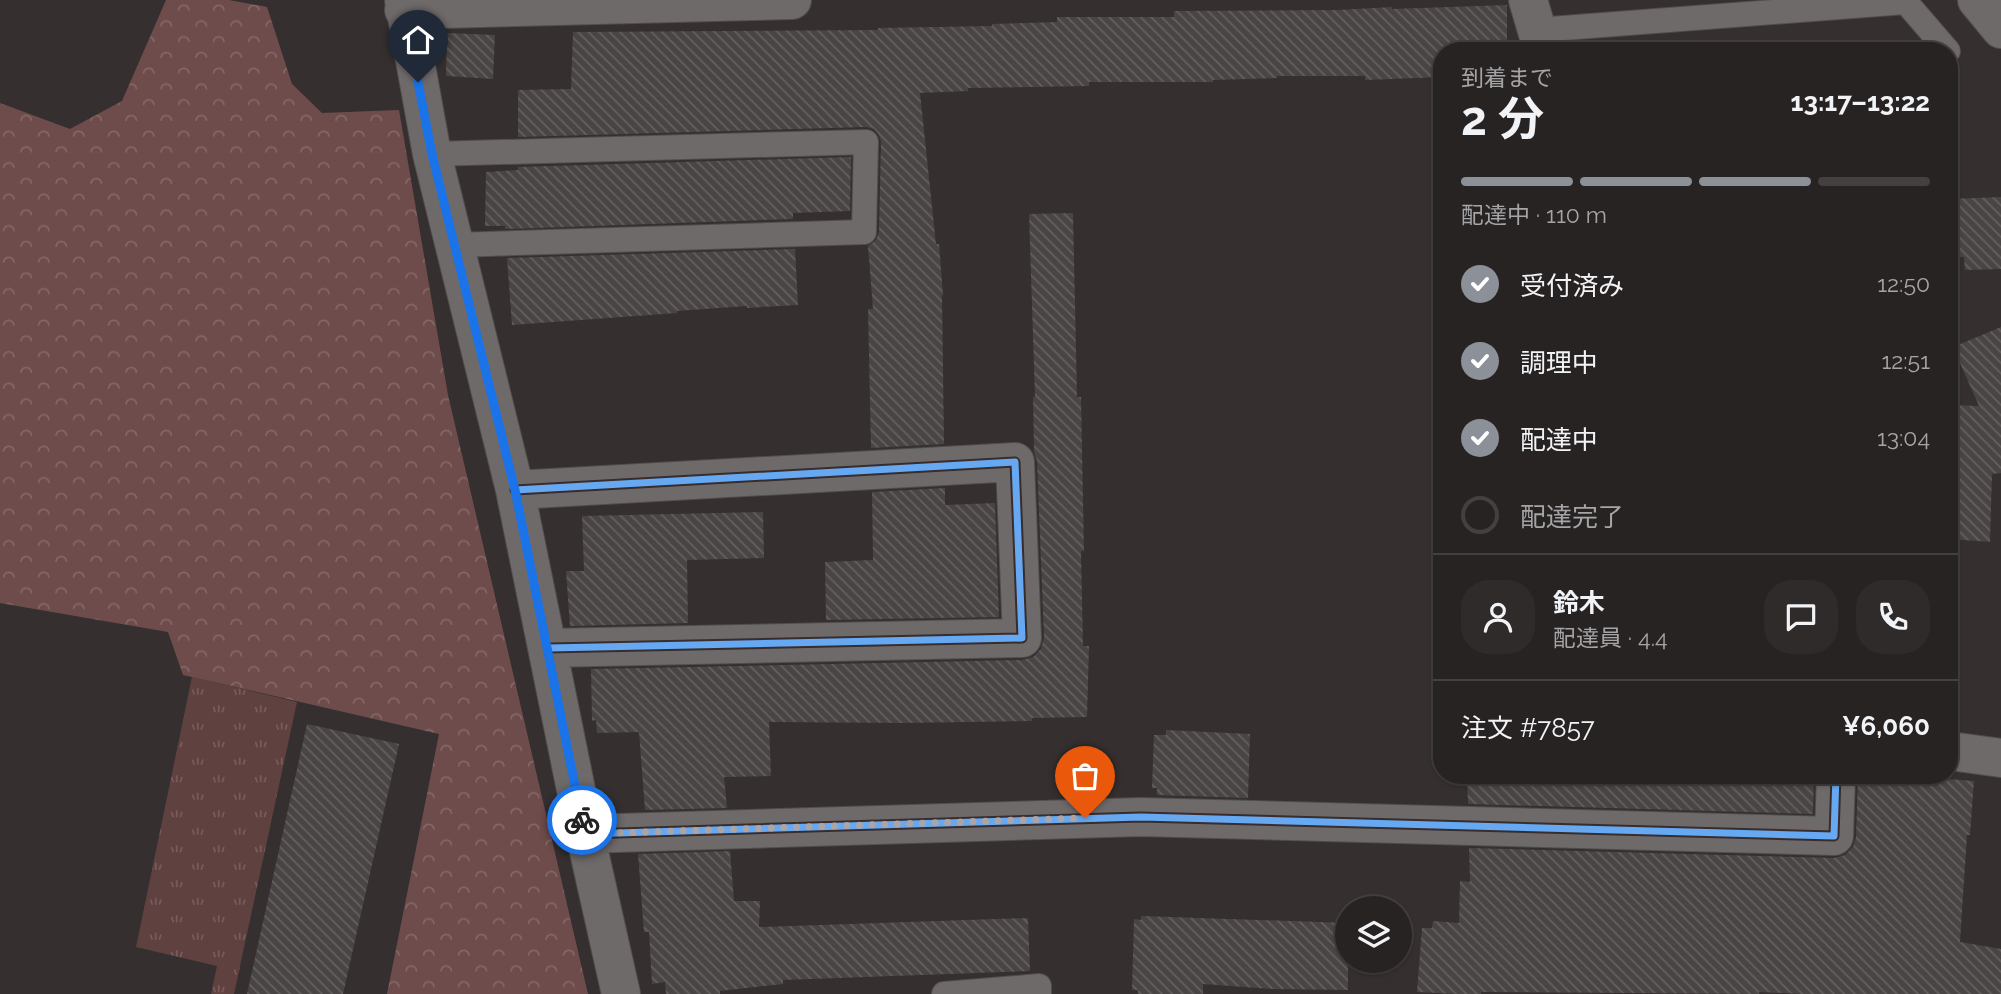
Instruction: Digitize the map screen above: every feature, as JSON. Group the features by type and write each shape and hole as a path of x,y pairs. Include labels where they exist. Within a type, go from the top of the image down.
{"street":[{"path":"621,994 584,834 515,490 432,154 404,5 792,0"},
{"path":"1977,0 2001,29"},
{"path":"515,490 1015,462 1022,638 549,649"},
{"path":"1958,752 2001,758"},
{"path":"584,834 1140,817 1834,836 1836,784"}],"lane":[{"path":"1536,27 1905,1 1940,42"},
{"path":"432,154 866,142 864,232 455,246"},
{"path":"944,994 1039,986 1039,994"}],"green space":[{"path":"166,0 229,0 267,7 292,84 322,113 399,110 448,395 588,994 387,994 439,734 183,675 168,632 0,603 0,103 70,129 122,101"},
{"path":"192,677 297,702 234,994 211,994 217,966 136,947"}],"building":[{"path":"1507,5 1507,42 1433,42 1433,77 1365,80 1365,76 1277,76 1213,82 1089,82 1089,86 968,88 968,91 920,93 943,295 944,444 871,448 868,309 873,309 868,246 876,240 879,232 881,142 874,129 866,127 518,137 518,90 571,89 573,32 878,30 1057,22 1057,17 1174,17 1174,11"},
{"path":"447,33 495,35 493,79 446,76"},
{"path":"851,157 850,211 793,213 793,219 505,229 505,226 485,226 486,172 518,170 518,167"},
{"path":"2001,197 2001,269 1965,270 1964,257 1958,257 1958,199"},
{"path":"1073,213 1077,397 1081,397 1083,646 1089,646 1087,717 1032,718 1032,721 769,722 771,776 724,777 727,808 645,810 639,732 597,733 596,720 592,721 591,669 1022,660 1033,657 1041,649 1044,637 1037,461 1034,452 1035,397 1029,214"},
{"path":"795,249 798,305 747,306 512,325 507,258"},
{"path":"2001,327 2001,473 1992,474 1990,542 1958,540 1958,405 1979,406 1958,358 1958,345"},
{"path":"945,488 945,505 995,503 999,617 826,620 825,562 873,560 872,492"},
{"path":"763,512 764,558 687,560 688,623 570,626 566,571 584,571 582,516"},
{"path":"307,724 399,744 343,994 247,994"},
{"path":"1166,730 1250,734 1248,798 1157,795 1157,788 1152,788 1154,735 1166,735"},
{"path":"1958,780 1974,781 1970,835 1967,835 1960,942 2001,949 2001,994 1417,992 1422,928 1432,928 1433,921 1459,923 1460,881 1470,882 1469,848 1834,858 1845,855 1853,847 1856,837 1858,784 1958,784"},
{"path":"1467,784 1814,784 1813,814 1468,804"},
{"path":"730,851 734,901 760,901 759,927 1028,918 1030,971 783,980 783,984 720,991 720,994 666,994 665,982 652,984 649,932 644,932 638,854"},
{"path":"1141,916 1335,923 1335,973 1348,973 1348,990 1273,989 1203,984 1203,994 1138,994 1138,990 1132,990 1134,919 1141,920"}],"cycle path":[{"path":"515,490 1015,462 1022,638 549,648"},
{"path":"585,834 1141,817 1834,836 1836,784"}],"way so far":[{"path":"582,820 584,834 1085,818"}],"route":[{"path":"418,82 432,154 515,490 582,820"}]}
